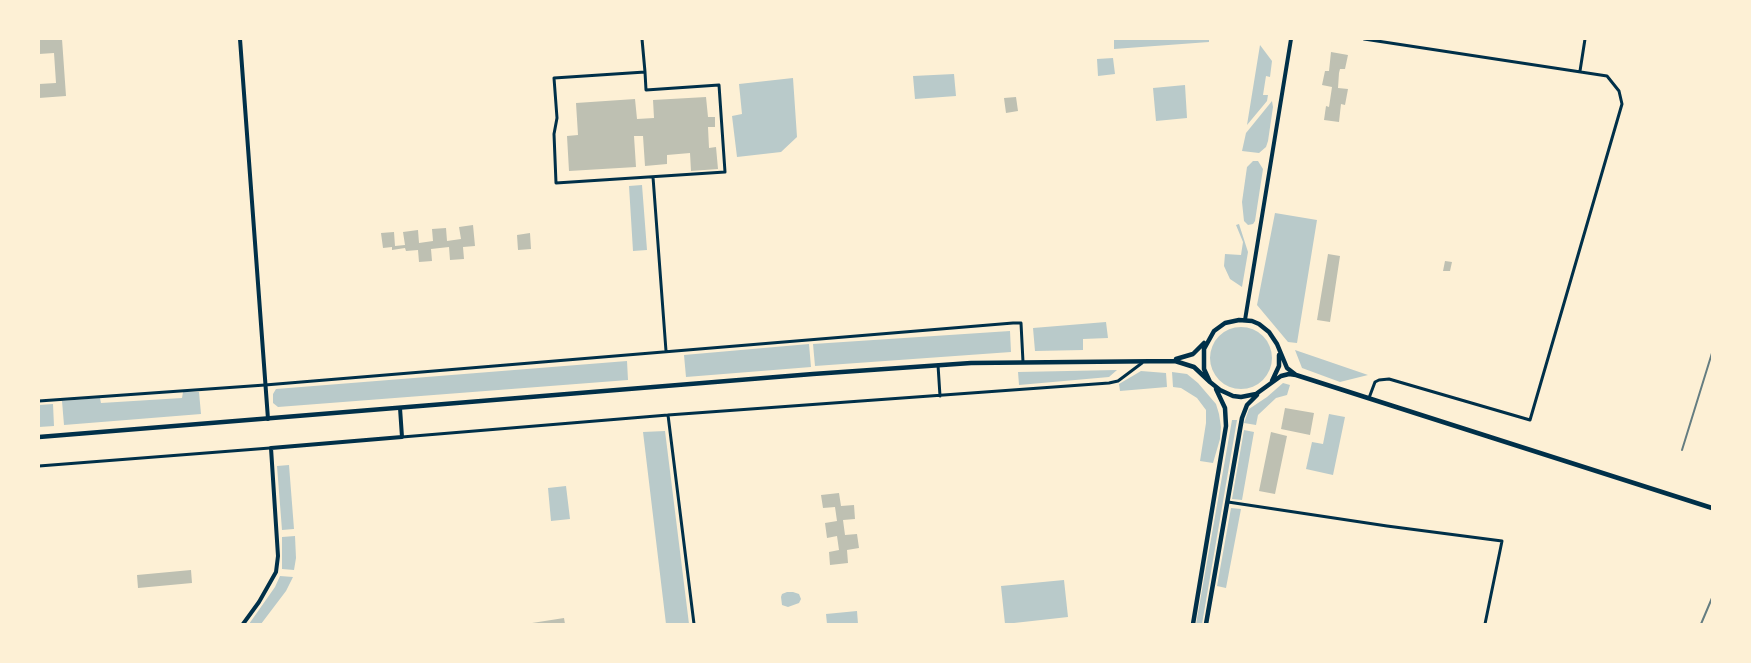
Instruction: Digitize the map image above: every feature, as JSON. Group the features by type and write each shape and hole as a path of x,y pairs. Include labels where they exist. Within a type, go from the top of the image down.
{"main road":[{"path":"1167,360 1193,354 1225,323 1245,320 1252,321 1269,332 1287,368 1296,375"},
{"path":"1193,624 1226,426 1225,408 1204,369 1204,349 1209,336"},
{"path":"1268,385 1279,366 1277,344"},
{"path":"39,438 938,365 1167,360 1182,362 1194,367 1226,394 1248,396 1262,390"},
{"path":"1206,624 1245,410 1251,400 1268,385 1281,376 1289,374 1712,508"}],"street":[{"path":"240,39 268,418"},
{"path":"642,39 645,72 646,90 719,85 725,172 556,183 554,134 557,118 554,78 645,72"},
{"path":"1245,320 1291,39"},
{"path":"1364,39 1607,76 1619,90 1622,98 1621,110 1530,420 1389,380 1375,382 1369,398"},
{"path":"1580,71 1585,39"},
{"path":"652,177 666,351"},
{"path":"39,401 265,385 1021,323 1023,362"},
{"path":"39,466 668,415 1109,383 1118,381 1145,360"},
{"path":"938,365 940,396"},
{"path":"400,408 402,437"},
{"path":"668,415 694,624"},
{"path":"243,624 276,572 278,556 271,448"},
{"path":"1227,502 1396,528 1502,541 1485,624"}],"shaded area":[{"path":"1114,39 1209,39 1209,42 1114,49"},
{"path":"1260,45 1272,61 1270,77 1266,76 1263,95 1268,95 1267,101 1247,125"},
{"path":"1113,58 1115,74 1098,76 1097,59"},
{"path":"954,74 956,96 915,99 913,76"},
{"path":"793,78 797,137 781,152 737,157 732,116 742,114 739,84"},
{"path":"1185,85 1187,118 1156,121 1153,88"},
{"path":"1272,101 1266,147 1259,153 1242,151 1246,133"},
{"path":"1253,161 1258,161 1263,169 1255,221 1248,225 1244,221 1242,202 1247,167"},
{"path":"642,185 647,250 633,251 629,186"},
{"path":"1275,213 1317,220 1297,343 1288,342 1257,305"},
{"path":"1239,224 1248,252 1242,287 1230,279 1224,266 1225,254 1241,255 1243,242 1236,225"},
{"path":"1106,322 1108,338 1083,339 1083,350 1035,351 1033,328"},
{"path":"1235,327 1247,327 1263,336 1270,346 1272,358 1270,370 1263,380 1247,389 1235,389 1224,384 1215,375 1210,364 1210,352 1215,341 1224,332"},
{"path":"1010,331 1011,352 815,366 813,344"},
{"path":"809,344 811,367 686,377 684,355"},
{"path":"1295,350 1368,375 1340,382 1302,368"},
{"path":"627,361 628,380 278,407 273,403 273,394 276,389"},
{"path":"1117,370 1109,377 1019,385 1018,372"},
{"path":"1141,371 1166,373 1167,387 1120,391 1119,384"},
{"path":"1172,372 1187,374 1216,404 1221,427 1213,463 1200,461 1206,410 1197,398 1181,388 1173,387"},
{"path":"1283,383 1290,385 1287,395 1276,398 1258,415 1256,425 1244,423 1249,409"},
{"path":"183,392 199,392 201,414 64,425 62,401 100,398 101,403 182,398"},
{"path":"53,404 54,426 39,427 39,405"},
{"path":"1329,414 1345,417 1333,475 1306,469 1312,442 1323,444"},
{"path":"1232,420 1237,420 1202,624 1196,624"},
{"path":"1244,430 1254,432 1242,500 1232,499"},
{"path":"665,431 689,624 666,624 643,432"},
{"path":"289,465 294,529 282,530 277,466"},
{"path":"566,486 570,519 551,521 548,488"},
{"path":"1231,508 1241,509 1226,588 1217,586"},
{"path":"295,536 294,570 282,569 282,537"},
{"path":"280,576 293,577 286,591 261,624 249,624 275,587"},
{"path":"1064,580 1068,617 1005,624 1001,586"},
{"path":"787,592 799,594 801,599 799,603 788,607 782,605 782,594"},
{"path":"857,611 858,624 827,624 826,614"}],"building":[{"path":"39,39 62,39 66,96 39,98 39,84 56,83 54,53 39,54"},
{"path":"1331,52 1348,55 1345,69 1340,69 1339,73 1338,88 1348,89 1345,105 1341,104 1339,122 1324,120 1332,87 1322,85 1325,71 1329,71"},
{"path":"706,97 708,117 715,117 715,127 708,127 709,148 716,147 718,169 691,171 690,153 667,155 667,164 645,166 643,136 634,136 636,167 569,171 567,136 578,135 576,103 635,99 637,119 654,118 653,100"},
{"path":"1016,97 1018,111 1006,113 1004,98"},
{"path":"473,225 475,246 463,247 464,259 450,260 449,247 431,249 432,261 419,262 418,250 383,248 381,233 394,232 395,246 405,245 403,232 418,230 419,243 433,241 432,229 446,228 447,241 461,239 459,227"},
{"path":"530,233 531,249 518,250 517,235"},
{"path":"1328,254 1340,256 1330,322 1317,320"},
{"path":"1445,261 1452,262 1450,271 1443,271"},
{"path":"1285,408 1314,413 1310,435 1281,429"},
{"path":"1271,432 1287,436 1275,494 1259,491"},
{"path":"839,493 841,506 854,505 855,519 843,520 845,535 857,534 859,548 847,550 848,563 830,565 829,552 839,550 837,536 827,538 825,523 837,521 835,507 823,508 821,495"},
{"path":"191,570 192,583 138,588 137,575"},
{"path":"564,618 565,624 532,624 532,623"}],"railway":[{"path":"1682,450 1712,353"},
{"path":"1701,624 1712,598"}]}
